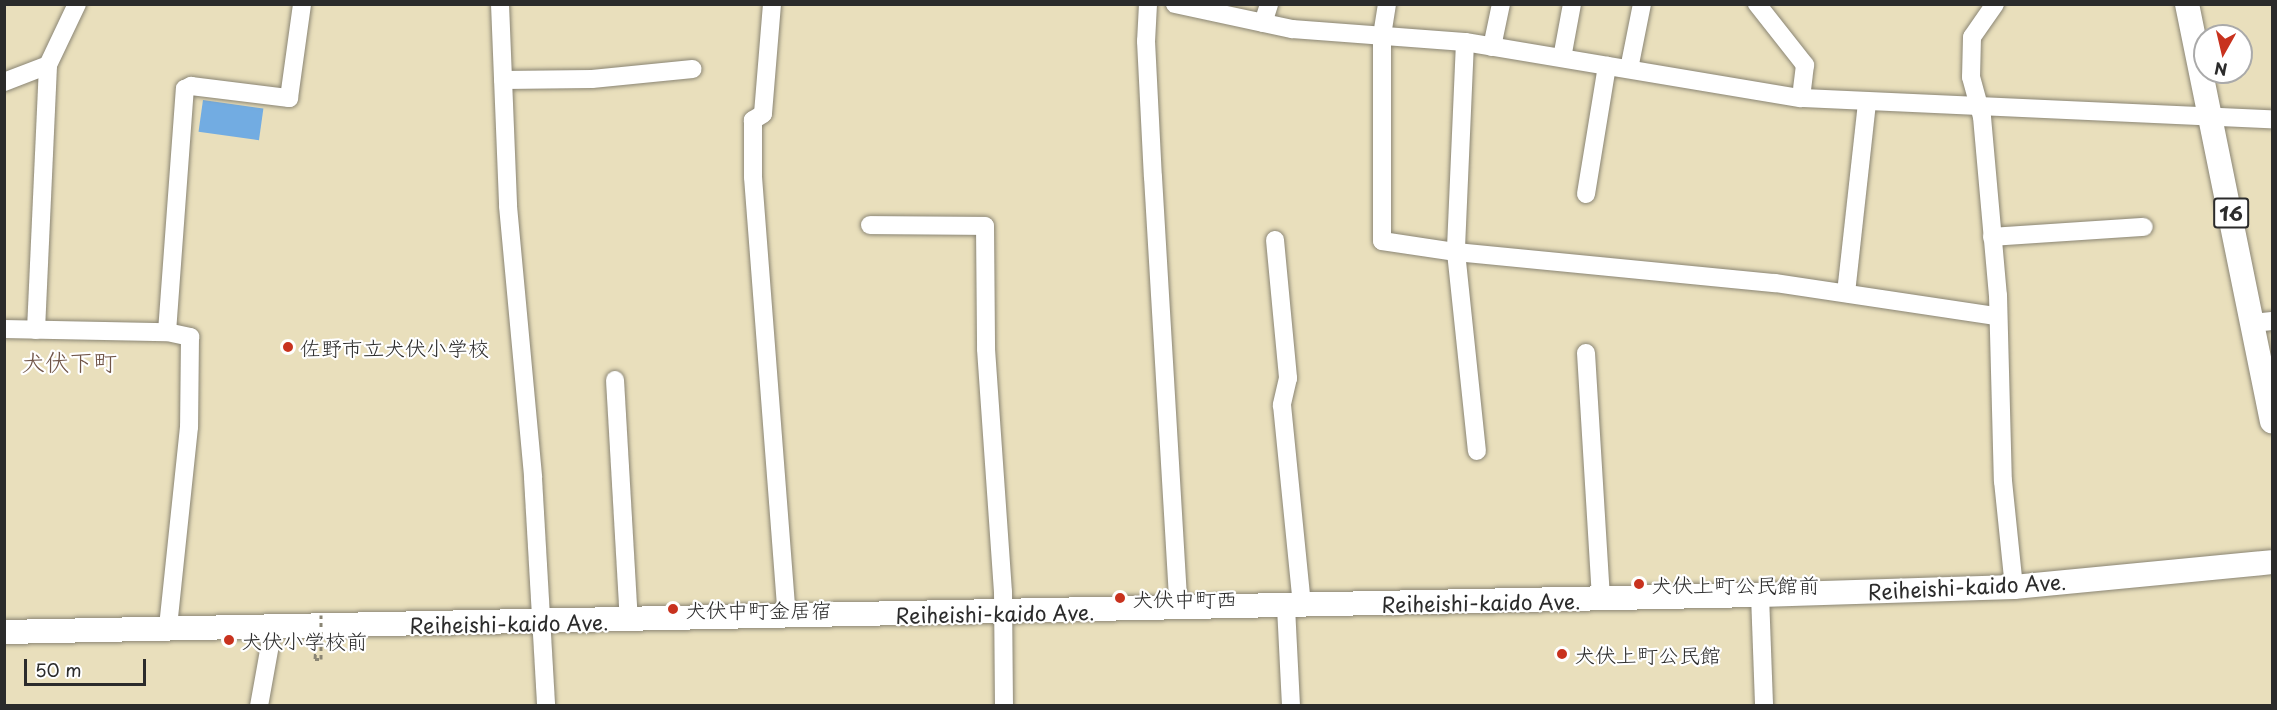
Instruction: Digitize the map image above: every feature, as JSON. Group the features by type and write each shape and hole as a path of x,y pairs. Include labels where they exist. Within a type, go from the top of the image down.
{"main road":[{"name":"16","path":"2187,4 2211,114 2263,322 2272,422"},
{"name":"Reiheishi-kaido Ave.","path":"4,632 629,622 1760,595 2014,586 2272,562"}],"street":[{"path":"36,330 48,65 77,4"},
{"path":"167,332 185,89 191,86 288,98 303,4"},
{"path":"500,4 508,206 544,623 546,705"},
{"path":"772,4 763,114 753,120 754,187 787,618"},
{"path":"1148,4 1151,132 1179,609"},
{"path":"1175,4 1292,29 1465,42 1801,98 1867,104 1977,105 2211,114 2272,119"},
{"path":"1263,23 1269,4"},
{"path":"1387,4 1382,34 1382,241 1456,252 1846,293 1996,315"},
{"path":"1492,47 1501,4"},
{"path":"1562,58 1572,4"},
{"path":"1629,69 1642,4"},
{"path":"1995,4 1972,38 1971,77 1982,117 1992,237 2003,481 2014,586"},
{"path":"1764,8 1805,65 1801,98"},
{"path":"1465,42 1456,252 1477,451"},
{"path":"4,82 48,65"},
{"path":"1586,194 1607,66"},
{"path":"503,80 592,79 693,69"},
{"path":"1846,293 1867,104"},
{"path":"870,225 985,226 986,349 1003,613 1004,705"},
{"path":"1992,237 2144,227"},
{"path":"1275,240 1288,378 1282,405 1294,607 1291,705"},
{"path":"4,329 167,332 190,337 189,427 168,628"},
{"path":"1586,353 1601,599"},
{"path":"615,380 629,622"},
{"path":"1760,595 1764,705"},
{"path":"259,705 270,645 268,627"}],"path":[{"path":"316,643 315,659 321,659 321,615"}],"water":[{"path":"203,100 263,108 259,140 199,132"}],"place":[{"name":"佐野市立犬伏小学校","path":"288,347"},
{"name":"犬伏上町公民館前","path":"1639,584"},
{"name":"犬伏中町西","path":"1120,598"},
{"name":"犬伏中町金居宿","path":"673,609"},
{"name":"犬伏小学校前","path":"229,640"},
{"name":"犬伏上町公民館","path":"1562,654"}],"district":[{"name":"犬伏下町","path":"69,362"}]}
